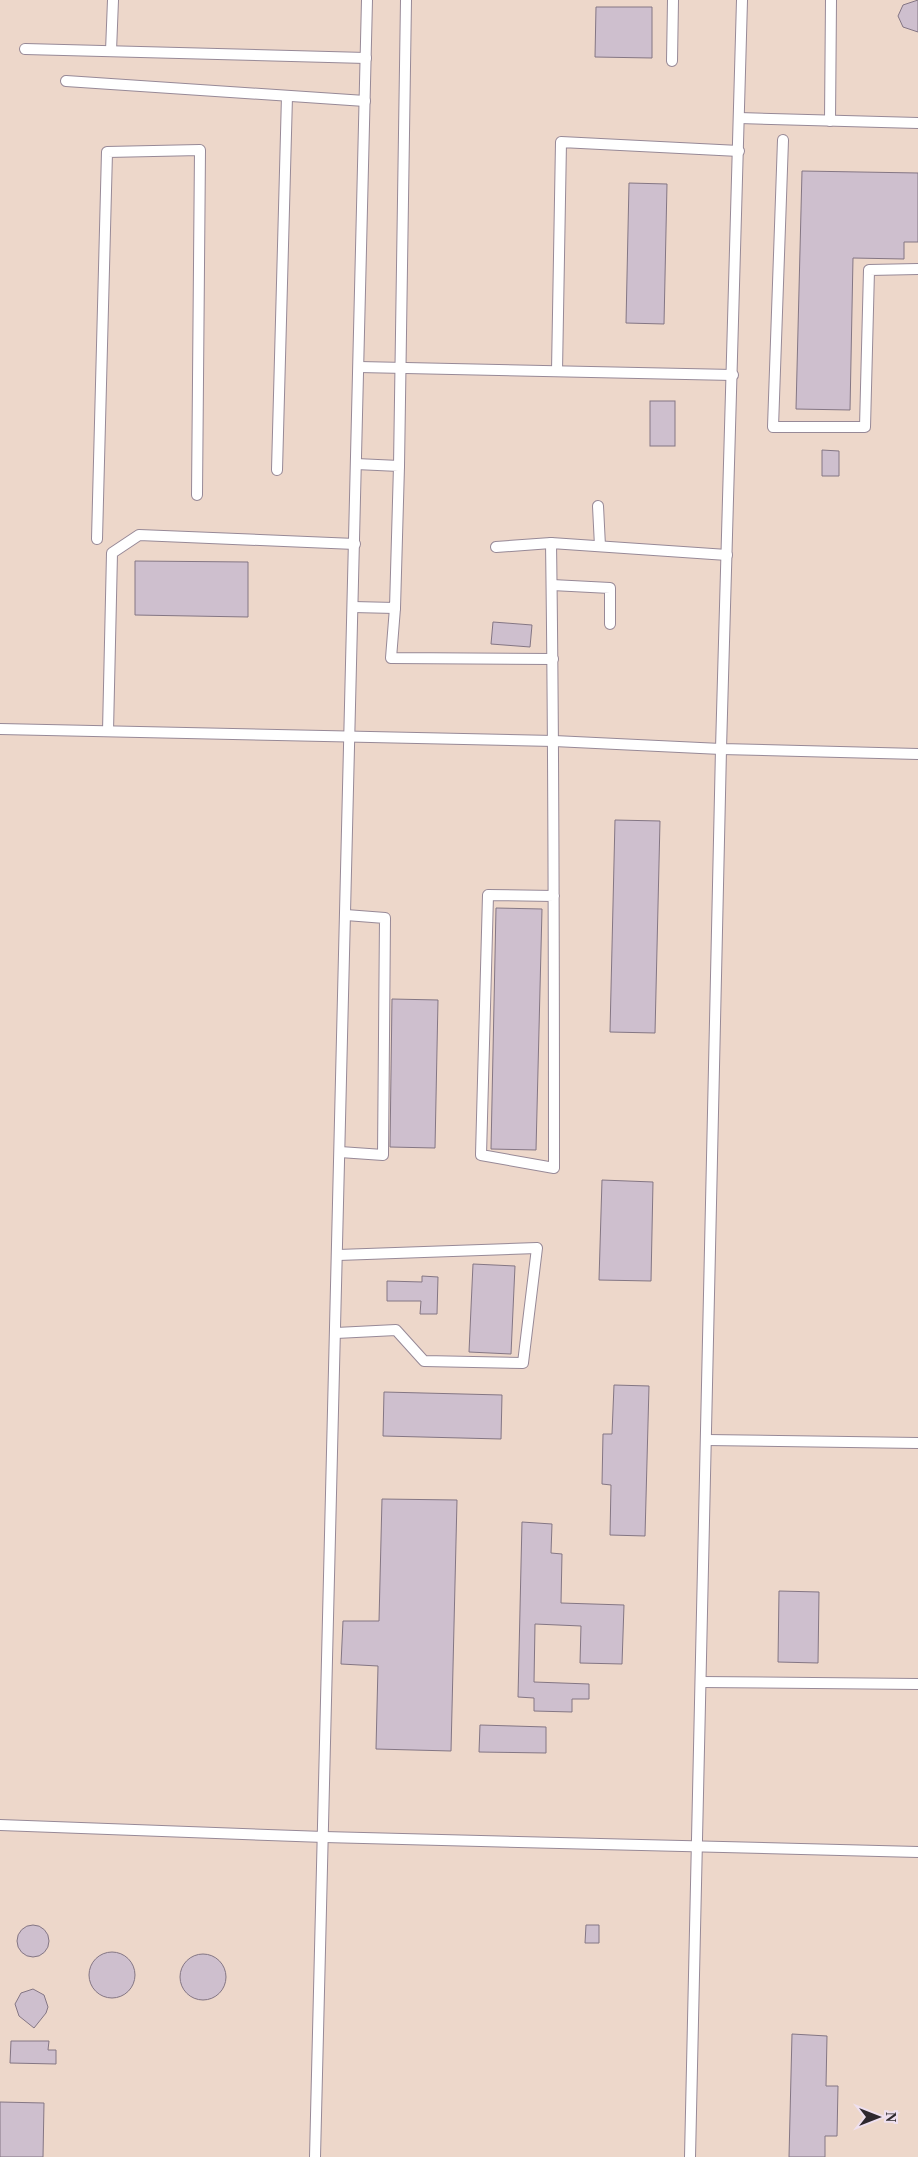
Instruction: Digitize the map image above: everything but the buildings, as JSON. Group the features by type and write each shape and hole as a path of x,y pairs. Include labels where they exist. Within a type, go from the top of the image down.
{"lane":[{"path":"111,51 113,0"},
{"path":"316,2157 367,0"},
{"path":"406,0 399,466 395,608 391,658 552,659"},
{"path":"672,61 673,0"},
{"path":"690,2157 722,749 742,0"},
{"path":"830,121 832,0"},
{"path":"25,48 366,58"},
{"path":"66,81 365,101"},
{"path":"277,470 287,96"},
{"path":"739,118 918,123"},
{"path":"783,140 773,427 865,427 869,270 918,269"},
{"path":"558,371 561,142 739,151"},
{"path":"97,539 107,152 200,150 197,495"},
{"path":"358,366 733,374"},
{"path":"356,464 399,466"},
{"path":"598,506 600,546"},
{"path":"108,731 112,553 139,535 354,544"},
{"path":"496,547 551,543 727,555"},
{"path":"551,543 554,741 554,896 554,1168 480,1155 488,896 554,896"},
{"path":"552,585 610,588 610,624"},
{"path":"353,607 395,608"},
{"path":"0,729 554,741 722,749 918,754"},
{"path":"340,1152 383,1155 386,918 346,914"},
{"path":"336,1333 396,1330 424,1361 522,1363 537,1248 338,1256"},
{"path":"706,1440 918,1443"},
{"path":"701,1682 918,1684"},
{"path":"0,1825 324,1837 918,1852"}],"shaded area":[{"path":"0,0 918,0 918,2157 0,2157"}]}
